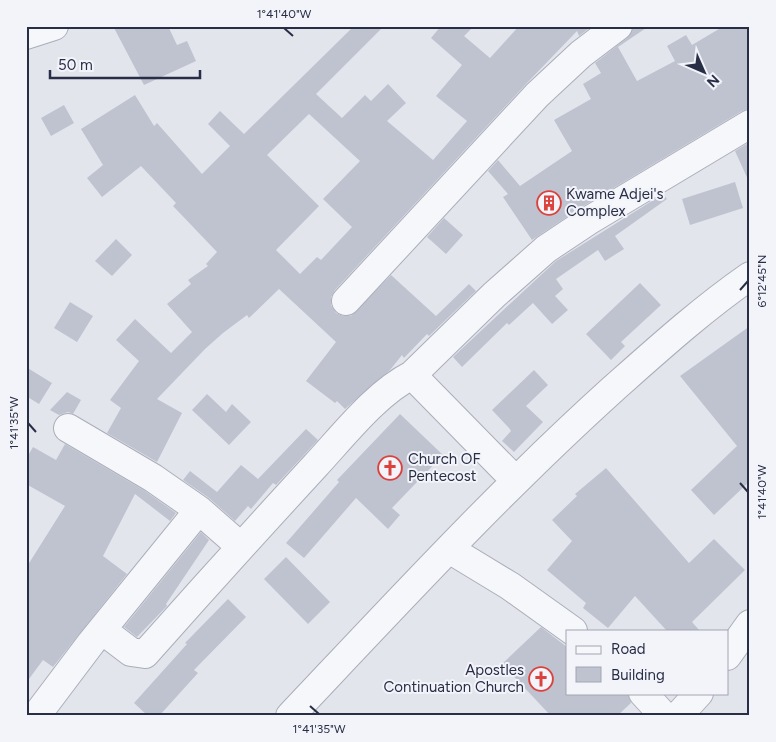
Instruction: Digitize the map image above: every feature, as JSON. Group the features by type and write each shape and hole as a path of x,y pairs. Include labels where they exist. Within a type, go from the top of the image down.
{"street":[{"path":"26,35 54,26"},
{"path":"346,301 537,95 581,54 618,26"},
{"path":"102,630 131,652 145,654 240,546 371,407 395,384 412,375 494,295 546,249 595,217 750,124"},
{"path":"290,716 448,549 573,425 686,324 750,276"},
{"path":"412,375 516,481"},
{"path":"68,428 154,478 198,510 240,546"},
{"path":"36,716 198,510"},
{"path":"448,549 510,586 572,630"},
{"path":"728,655 750,624"},
{"path":"644,694 664,716"},
{"path":"678,716 698,694"}],"building":[{"path":"113,26 168,26 177,45 187,41 196,61 144,85"},
{"path":"354,26 384,26 316,94 342,118 365,95 371,101 388,84 406,103 387,121 433,160 467,121 436,96 462,65 431,38 441,26 474,26 464,36 490,58 519,26 592,26 579,36 577,31 526,84 335,290 331,297 331,305 336,313 343,316 351,316 391,275 436,316 469,284 476,291 429,336 427,334 404,358 402,355 390,370 345,409 337,401 335,403 306,381 336,342 279,289 249,318 247,315 205,349 157,399 182,413 157,462 107,433 121,408 110,400 139,361 116,340 135,319 171,353 192,332 167,304 191,284 188,280 208,266 206,264 217,252 173,206 176,203 141,166 102,197 87,178 103,165 81,129 135,95 154,126 157,123 202,174 230,146 208,124 220,111 244,134","holes":["309,114 360,161 323,199 352,227 321,260 317,257 300,274 276,250 319,206 267,155"]},
{"path":"633,26 649,26 618,47 637,81 675,61 667,46 686,35 692,45 724,26 750,26 750,108 580,208 532,240 503,197 508,194 488,171 498,160 520,186 572,151 554,120 591,99 583,84 601,73 595,63 627,38"},
{"path":"64,105 74,123 51,136 41,118"},
{"path":"750,142 750,184 735,151"},
{"path":"735,182 743,208 690,225 682,199"},
{"path":"663,194 667,199 615,236 624,249 605,261 598,250 556,279 563,289 555,296 568,310 552,324 533,303 509,325 507,323 462,367 453,357 556,261"},
{"path":"444,218 463,235 446,254 427,237"},
{"path":"116,239 132,255 112,276 95,261"},
{"path":"640,283 661,305 621,342 625,346 611,360 586,334"},
{"path":"70,302 93,316 77,342 54,328"},
{"path":"750,326 750,481 714,515 691,490 737,446 680,376"},
{"path":"26,367 52,383 39,404 26,396"},
{"path":"534,370 548,385 526,406 543,422 514,452 502,441 511,431 492,410"},
{"path":"67,392 81,400 73,414 68,412 59,415 50,410"},
{"path":"207,394 226,412 232,404 251,422 229,445 192,410"},
{"name":"Church OF Pentecost","path":"400,414 443,455 392,508 400,515 388,529 356,498 304,558 286,543 339,482 337,480"},
{"path":"306,429 318,440 276,485 273,483 251,509 248,506 235,521 209,498 183,480 190,471 217,492 241,465 258,479"},
{"path":"65,444 145,491 176,513 170,521 135,494 103,556 127,574 53,667 43,660 26,683 26,568 65,506 26,484 26,459 33,447 56,460"},
{"path":"606,468 689,563 714,539 745,570 692,622 699,630 666,630 635,596 608,628 583,608 586,603 547,570 572,541 552,520 577,496 575,494"},
{"path":"201,532 209,540 166,604 167,606 137,637 124,627"},
{"path":"286,557 330,602 308,624 264,579"},
{"path":"228,599 246,617 194,670 198,673 159,716 148,716 134,703 187,644 185,643"},
{"name":"Apostles Continuation Church","path":"541,627 566,646 566,694 628,694 631,703 617,716 551,716 502,664"}],"place":[{"name":"Kwame Adjei's Complex","path":"549,203"},
{"name":"Church OF Pentecost","path":"390,468"},
{"name":"Apostles Continuation Church","path":"541,679"}]}
